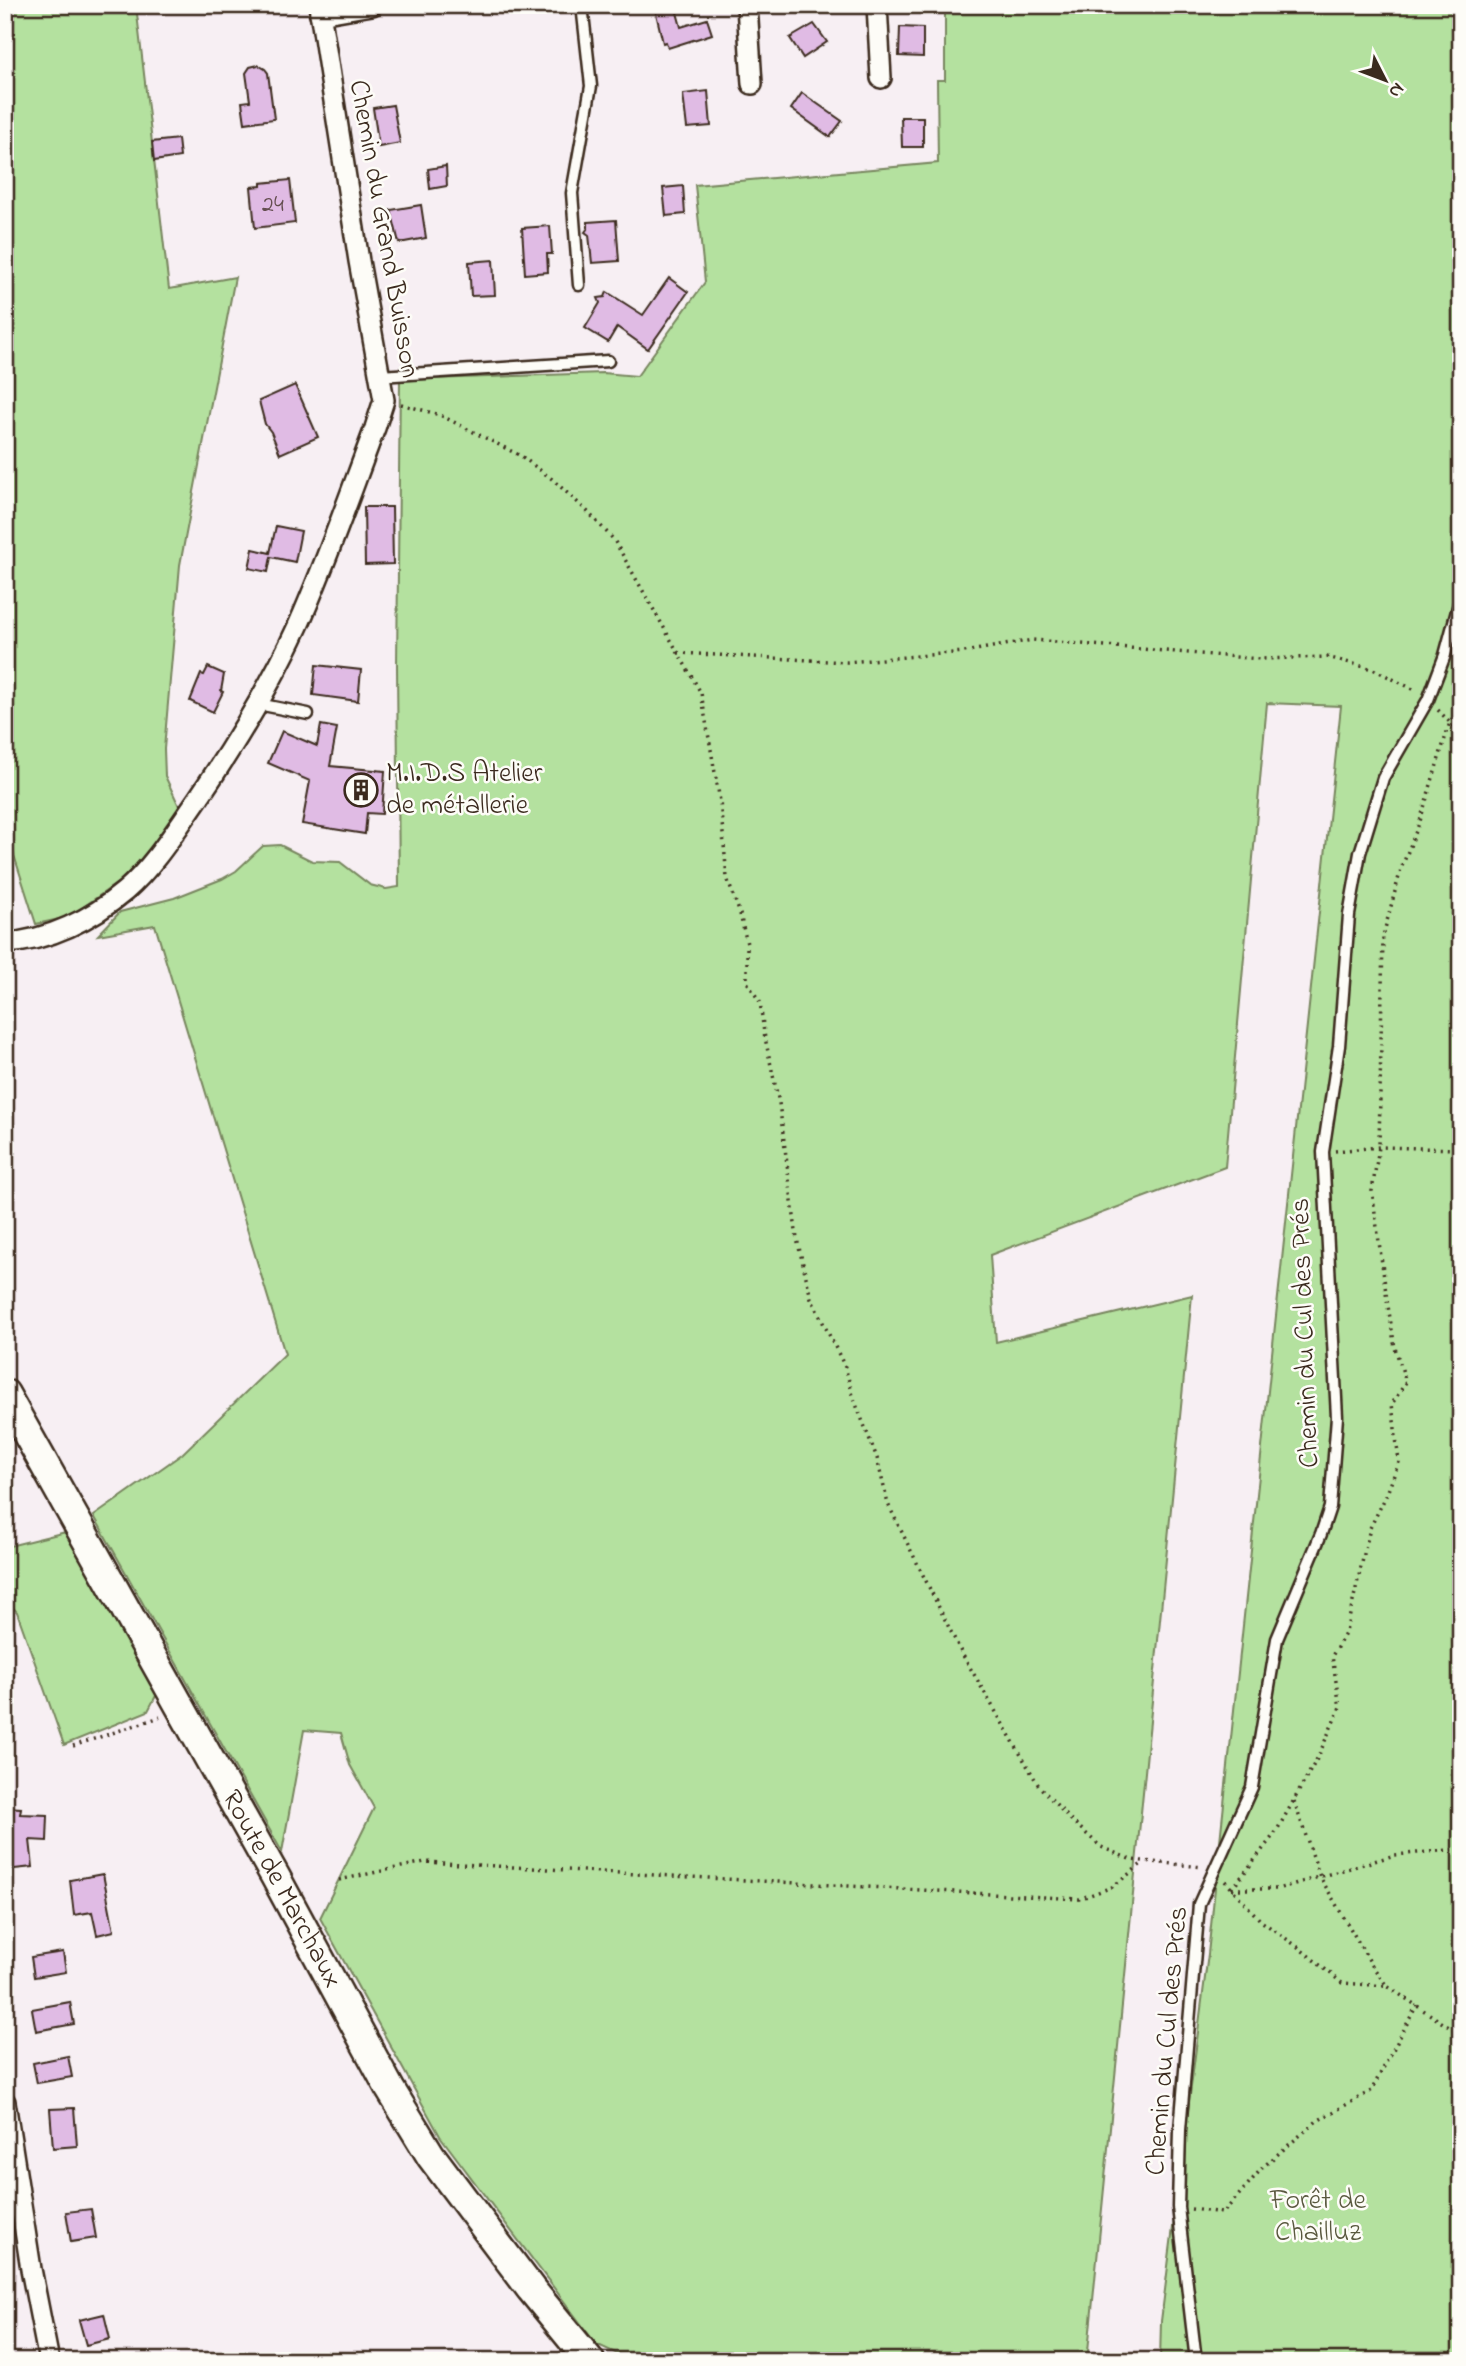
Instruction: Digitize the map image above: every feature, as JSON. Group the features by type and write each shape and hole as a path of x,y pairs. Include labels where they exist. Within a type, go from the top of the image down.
{"main road":[{"name":"Route de Marchaux","path":"5,1394 275,1876 390,2089 430,2156 531,2289 590,2361"}],"street":[{"path":"319,9 372,5"},
{"path":"747,5 752,84"},
{"path":"877,5 881,78"},
{"name":"Chemin du Grand Buisson","path":"5,943 43,937 80,922 105,906 126,891 183,820 258,705 297,627 384,400 319,9"},
{"path":"5,2102 49,2361"}],"lane":[{"path":"579,285 572,193 591,86 582,5"},
{"path":"380,376 608,360"},
{"name":"Chemin du Cul des Prés","path":"1196,2361 1178,2207 1180,2130 1199,1904 1252,1787 1277,1639 1330,1507 1336,1417 1323,1152 1339,1046 1349,915 1360,853 1383,778 1428,700 1461,596"},
{"path":"258,705 308,714"}],"path":[{"path":"384,400 440,415 521,456 552,479 614,540 701,694 720,801 727,878 747,944 747,982 760,1002 779,1103 797,1239 811,1298 845,1367 854,1399 877,1458 888,1504 961,1652 1039,1786 1101,1847 1132,1860 1214,1868 1261,1921 1342,1983 1387,1986"},
{"path":"678,653 847,662 964,652 1033,640 1260,659 1326,657 1373,669 1417,691 1428,700"},
{"path":"1232,1889 1276,1832 1318,1757 1340,1707 1332,1656 1346,1632 1370,1528 1399,1462 1392,1404 1406,1382 1393,1336 1372,1191 1379,1147 1384,936 1401,869 1420,821 1450,722 1461,702"},
{"path":"1450,722 1461,734"},
{"path":"1323,1152 1379,1147 1461,1149"},
{"path":"73,1746 182,1710"},
{"path":"1294,1801 1320,1877 1342,1917 1387,1986 1461,2035"},
{"path":"1232,1889 1277,1889 1395,1855 1461,1849"},
{"path":"339,1880 425,1862 1079,1899 1112,1887 1144,1862"},
{"path":"1178,2207 1223,2213 1264,2166 1317,2121 1371,2091 1417,2005"}],"green space":[{"path":"5,5 136,5 169,289 235,277 180,565 164,749 165,776 180,808 151,850 120,881 69,917 36,924 5,827"},
{"name":"Forêt de Chailluz","path":"945,5 1461,5 1461,2361 1160,2361 1161,2321 1208,1954 1341,706 1267,703 1225,1167 990,1255 996,1342 1192,1295 1087,2361 625,2361 622,2356 596,2344 440,2136 320,1918 374,1808 350,1765 341,1733 304,1730 282,1852 94,1516 182,1454 285,1354 155,925 98,935 120,912 174,898 222,879 236,871 263,846 280,845 312,861 340,862 370,885 386,889 399,887 397,665 400,380 603,373 637,376 705,282 695,185 938,163 937,80 945,80"},
{"path":"70,1531 158,1692 148,1711 64,1745 17,1612 5,1599 5,1547"}],"building":[{"path":"654,5 675,5 681,27 707,19 712,34 668,48 666,42 663,43"},
{"path":"814,24 827,42 803,58 790,38"},
{"path":"900,27 923,28 923,57 899,56"},
{"path":"258,65 268,73 274,119 245,123 242,102 250,101 246,73 250,67"},
{"path":"708,91 711,126 687,128 683,94"},
{"path":"802,93 842,121 830,137 791,109"},
{"path":"393,105 400,143 379,147 373,108"},
{"path":"901,117 923,117 923,147 902,147"},
{"path":"178,139 180,157 154,161 152,142"},
{"path":"446,166 447,186 430,189 428,169"},
{"path":"290,180 295,223 255,228 251,187 261,186 261,183"},
{"path":"683,186 685,214 666,216 663,188"},
{"path":"421,205 426,238 399,243 391,210"},
{"path":"616,220 619,261 592,263 589,235 585,232 588,222"},
{"path":"550,226 552,254 547,254 548,272 525,274 522,228"},
{"path":"493,260 495,295 471,296 469,262"},
{"path":"669,278 688,292 648,349 617,327 608,342 585,328 600,303 598,298 605,297 607,292 643,315"},
{"path":"295,385 318,437 280,454 265,424 259,401"},
{"path":"364,507 392,507 393,564 365,565"},
{"path":"276,526 301,531 295,562 271,557 268,572 249,568 253,549 270,553"},
{"path":"316,665 361,670 358,701 313,695"},
{"path":"208,667 224,674 223,692 213,712 190,701 201,674 204,675"},
{"path":"321,725 337,728 330,766 385,771 382,814 367,813 365,834 302,824 310,781 268,763 282,731 317,746"},
{"path":"5,1807 21,1808 20,1814 48,1815 47,1841 30,1840 33,1867 5,1870"},
{"path":"103,1874 114,1931 97,1935 92,1912 74,1915 70,1880"},
{"path":"63,1952 66,1972 34,1977 31,1957"},
{"path":"70,2002 74,2024 36,2031 32,2009"},
{"path":"68,2056 72,2077 37,2083 33,2063"},
{"path":"74,2108 77,2146 53,2148 50,2109"},
{"path":"91,2209 96,2238 71,2242 66,2212"},
{"path":"104,2314 110,2339 86,2345 79,2320"}],"place":[{"name":"M.I.D.S Atelier de métallerie","path":"361,790"}]}
